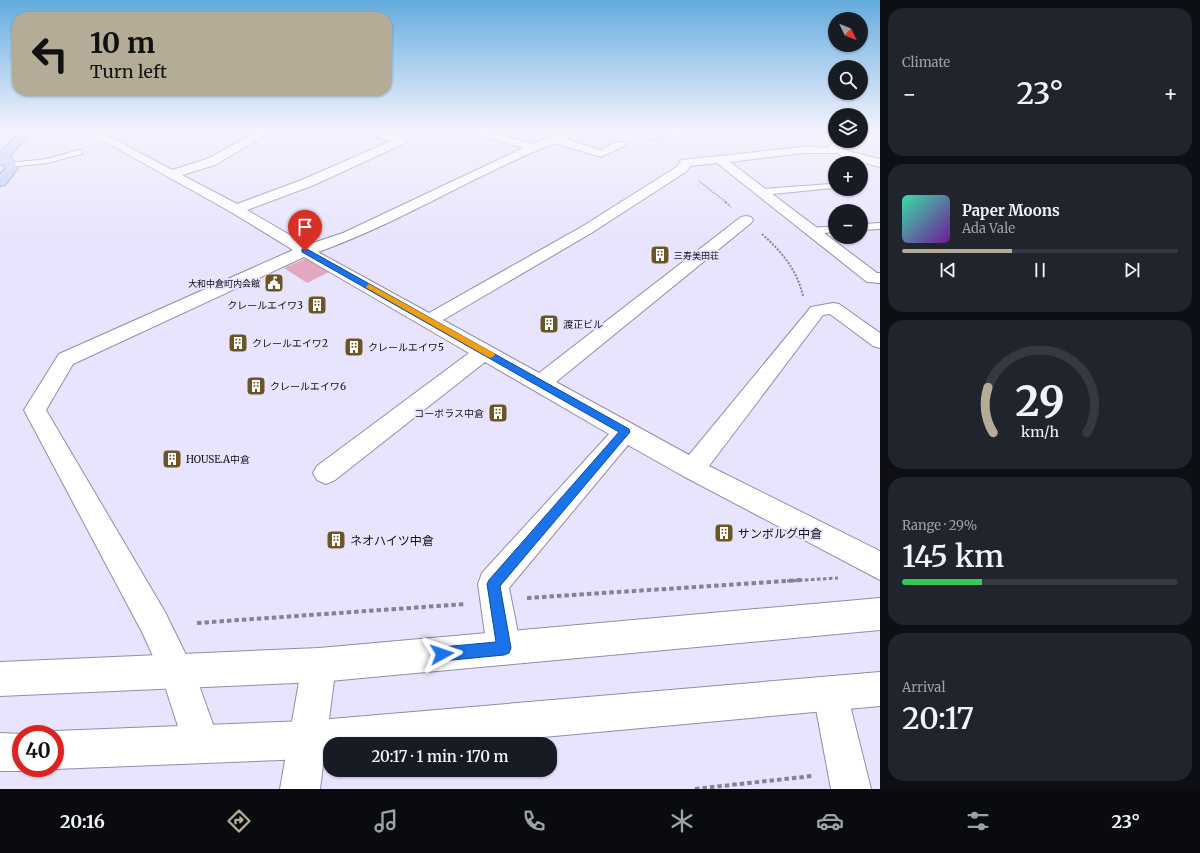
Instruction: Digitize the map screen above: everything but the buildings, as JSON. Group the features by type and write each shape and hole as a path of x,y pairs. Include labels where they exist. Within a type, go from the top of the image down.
{"highway":[{"path":"0,182 12,168 11,167"}],"street":[{"path":"158,167 236,209 305,251 430,320 625,432 692,469 880,566"},
{"path":"171,174 195,167"},
{"path":"236,209 309,182 343,167"},
{"path":"201,744 177,671 154,623 35,410 66,359 305,251 348,236 494,167"},
{"path":"430,320 588,229 683,167"},
{"path":"729,167 873,278 880,278"},
{"path":"540,383 746,220"},
{"path":"692,469 817,311 833,308 880,342"},
{"path":"326,473 484,351"},
{"path":"504,648 493,584 625,432"},
{"path":"0,679 319,665 880,614"},
{"path":"300,789 319,665"},
{"path":"64,750 308,740 880,689"},
{"path":"830,693 851,789"},
{"path":"0,752 12,752"}],"lane":[{"path":"762,192 828,186"},
{"path":"868,227 880,226"},
{"path":"812,231 828,230"}],"path":[{"path":"523,599 838,578"},
{"path":"197,623 473,603"},
{"path":"694,789 812,776"}],"shaded area":[{"path":"307,258 329,272 307,283 284,268"}],"slow traffic":[{"path":"369,287 491,355"}],"place":[{"name":"三寿美田荘","path":"660,255"},
{"name":"大和中倉町内会館","path":"274,283"},
{"name":"クレールエイワ3","path":"317,305"},
{"name":"渡正ビル","path":"549,324"},
{"name":"クレールエイワ2","path":"238,343"},
{"name":"クレールエイワ5","path":"354,347"},
{"name":"クレールエイワ6","path":"256,386"},
{"name":"コーポラス中倉","path":"498,413"},
{"name":"HOUSE.A中倉","path":"172,459"},
{"name":"サンボルグ中倉","path":"724,533"},
{"name":"ネオハイツ中倉","path":"336,540"}],"route":[{"path":"305,251 430,320 625,432 493,584 504,648 442,654"}]}
